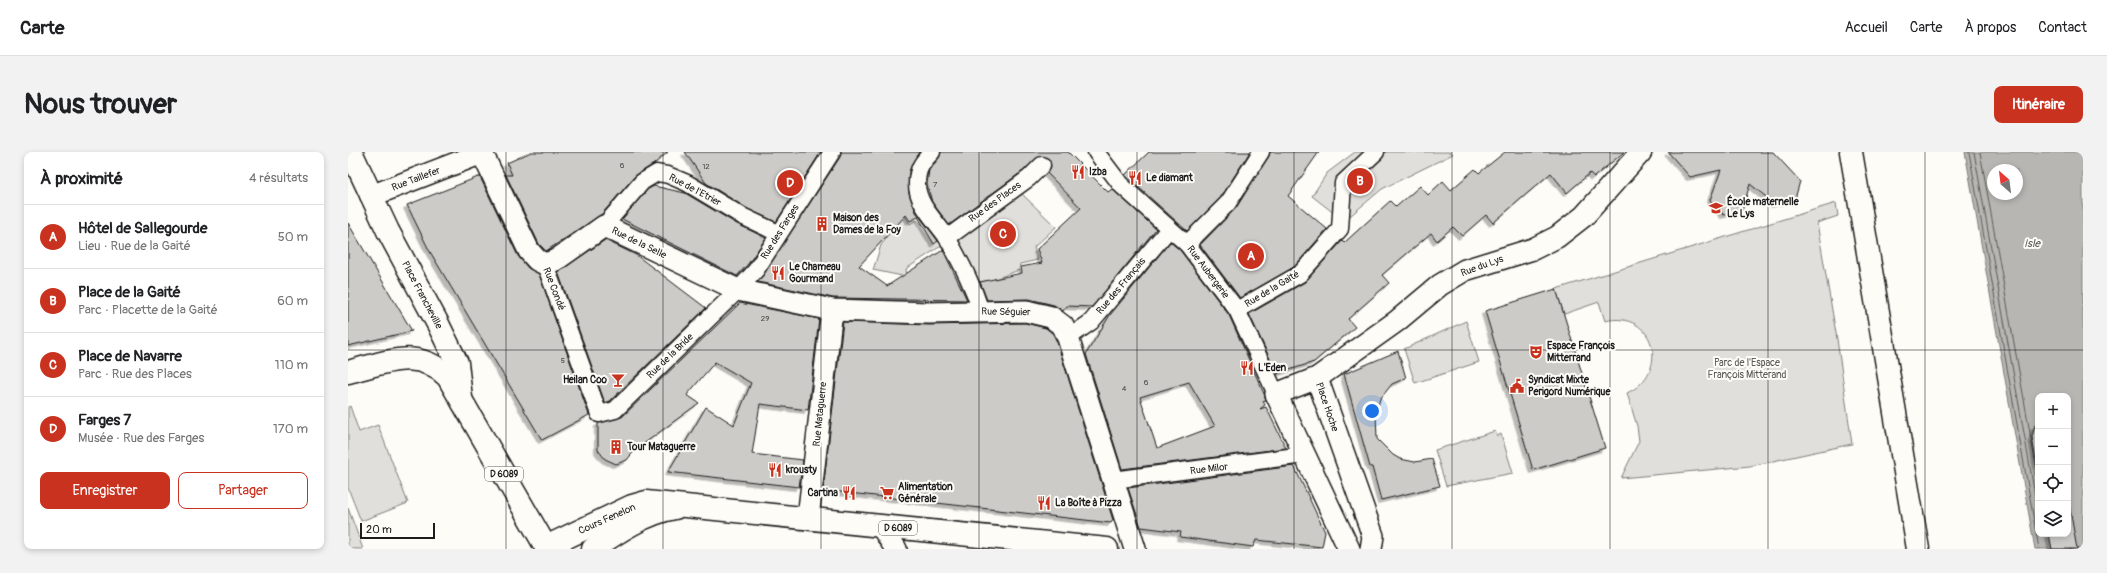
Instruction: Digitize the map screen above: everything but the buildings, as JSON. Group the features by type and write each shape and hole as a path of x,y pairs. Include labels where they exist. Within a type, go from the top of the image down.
{"main road":[{"name":"Place Francheville","path":"351,152 371,196 457,363 461,398"},
{"path":"1851,152 1918,546"},
{"name":"Place Francheville","path":"348,372 398,359 408,358 424,361 440,369 448,377 461,398 547,548"},
{"name":"Cours Fenelon","path":"547,548 625,509 646,502 688,506"},
{"name":"D 6089","path":"592,549 627,528 658,513 688,506 1107,549"}],"street":[{"name":"Rue Taillefer","path":"371,196 450,159 483,152"},
{"name":"Rue Condé","path":"483,152 529,251 537,260 545,264 599,414"},
{"name":"Rue des Farges","path":"738,290 756,270 778,233 832,152"},
{"path":"932,152 920,164 917,185 924,205 948,240 972,283 981,311"},
{"name":"Rue Aubergerie","path":"1096,152 1121,185 1187,244 1237,310 1276,394"},
{"path":"1187,244 1228,203 1261,152"},
{"name":"Rue de la Gaité","path":"1237,310 1300,274 1340,229 1343,183 1376,152"},
{"name":"Rue du Lys","path":"1317,378 1397,321 1440,284 1465,270 1533,249 1557,237 1584,216 1642,152"},
{"name":"Rue des Places","path":"948,240 1029,178 1042,165"},
{"name":"Rue de l'Etrier","path":"604,226 642,182 657,173 668,175 687,184 747,219 778,233"},
{"name":"Rue de la Selle","path":"545,264 556,260 604,226 738,290"},
{"name":"Rue des Français","path":"1068,338 1091,322 1169,229"},
{"name":"Rue Séguier","path":"738,290 832,310 929,313 1026,311 1051,316 1063,326 1068,338 1134,549"},
{"name":"Rue de la Bride","path":"599,414 615,410 738,290"},
{"name":"Rue Mataguerre","path":"808,518 832,310"},
{"name":"Place Hoche","path":"1276,394 1317,378 1373,536 1371,549"},
{"path":"1276,394 1349,549"},
{"name":"Rue Milor","path":"1113,480 1304,455"},
{"path":"881,526 896,549"}],"green space":[{"path":"1355,152 1451,152 1453,154 1382,189 1344,221 1312,196 1327,173"},
{"path":"1019,191 1056,227 1034,247 1038,260 1020,264 1019,270 992,280 972,283 949,242"},
{"name":"Parc de l'Espace François Mitterand","path":"1836,203 1838,216 1817,223 1837,339 1852,444 1750,466 1621,478 1639,441 1637,426 1627,393 1641,383 1649,371 1653,358 1651,345 1645,333 1635,324 1622,320 1605,321 1599,302 1564,314 1556,289"},
{"path":"903,213 910,224 917,220 921,224 931,221 944,244 906,269 907,277 873,270 881,245 886,239 883,225"},
{"path":"1466,321 1479,362 1415,383 1404,349"},
{"path":"350,406 359,432 378,425 408,503 361,521 348,488 348,407"},
{"path":"1495,431 1497,436 1501,434 1513,473 1446,486 1435,450"},
{"path":"348,508 363,549 348,549"}],"water":[{"name":"Isle","path":"1965,152 2083,152 2083,549 2035,549"}],"place":[{"name":"Izba","path":"1078,172"},
{"name":"Le diamant","path":"1135,178"},
{"name":"Place de la Gaité","path":"1360,181"},
{"name":"Farges 7","path":"790,183"},
{"name":"École maternelle Le Lys","path":"1716,208"},
{"name":"Maison des Dames de la Foy","path":"822,224"},
{"name":"Place de Navarre","path":"1003,234"},
{"name":"Hôtel de Sallegourde","path":"1251,256"},
{"name":"Le Chameau Gourmand","path":"778,273"},
{"name":"Espace François Mitterrand","path":"1536,352"},
{"name":"L'Eden","path":"1247,368"},
{"name":"Heilan Coo","path":"618,380"},
{"name":"Syndicat Mixte Perigord Numérique","path":"1517,386"},
{"name":"Tour Mataguerre","path":"616,447"},
{"name":"krousty","path":"775,470"},
{"name":"Cartina","path":"849,493"},
{"name":"Alimentation Générale","path":"887,493"},
{"name":"La Boîte à Pizza","path":"1044,503"}]}
